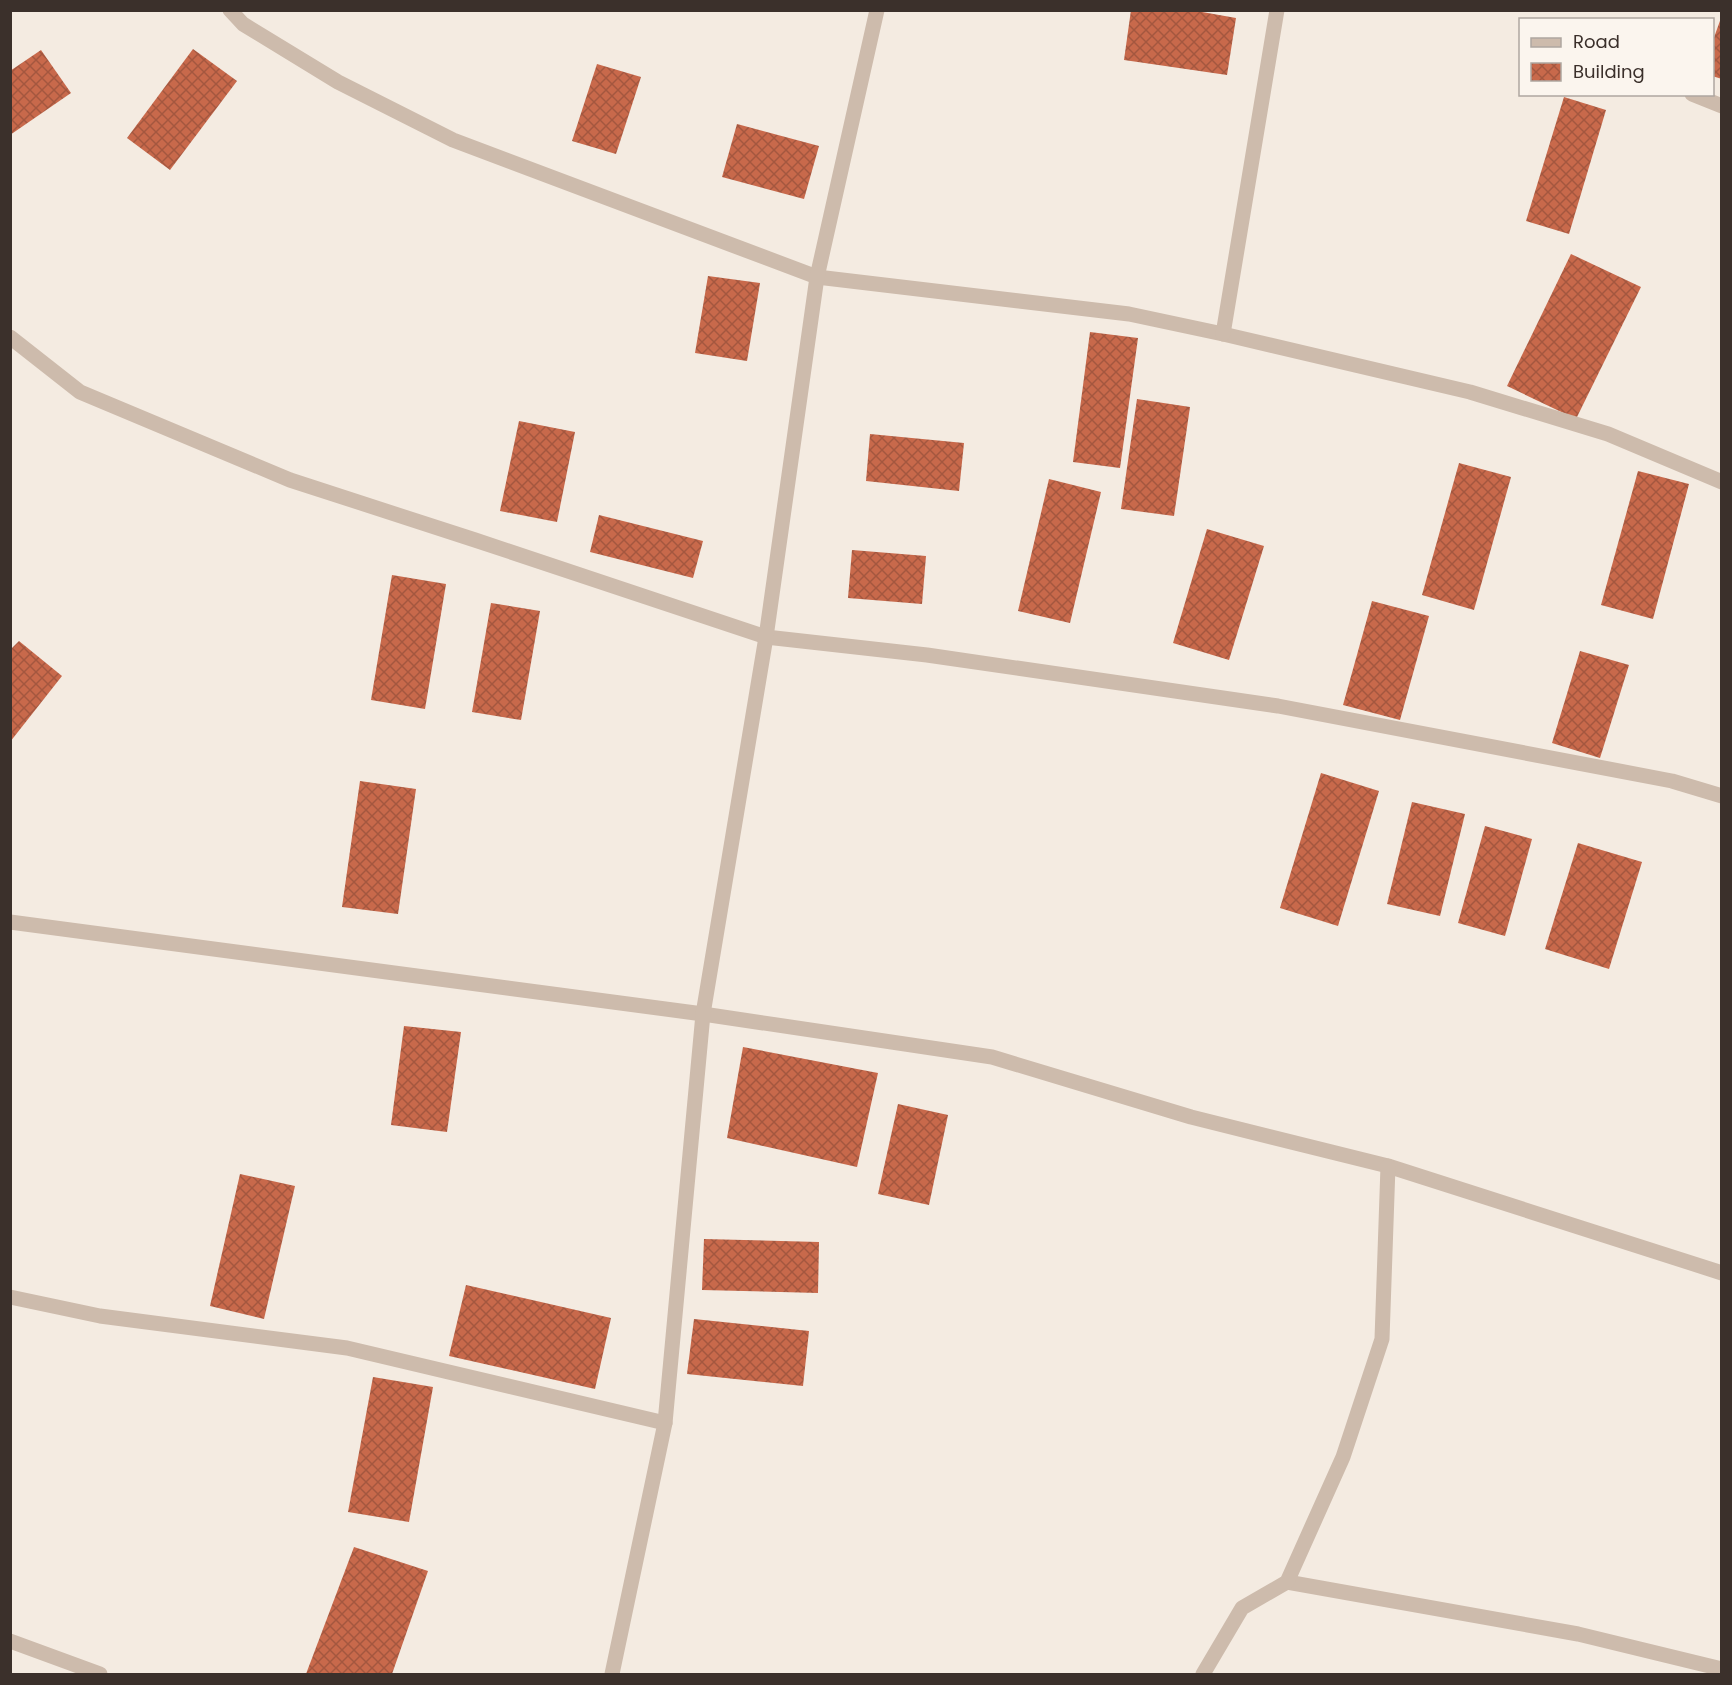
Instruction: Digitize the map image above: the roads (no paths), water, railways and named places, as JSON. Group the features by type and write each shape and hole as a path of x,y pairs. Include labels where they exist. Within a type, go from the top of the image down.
{"street":[{"path":"230,10 243,24 338,82 453,140 818,277 1129,314 1223,334 1470,392 1608,434 1722,482"},
{"path":"612,1674 665,1423 704,1014 766,637 818,277 877,10"},
{"path":"1223,334 1277,10"},
{"path":"1697,96 1722,106"},
{"path":"10,337 80,393 290,480 766,637 927,655 1278,706 1672,781 1722,796"},
{"path":"10,922 704,1014 992,1057 1191,1117 1388,1166 1722,1273"},
{"path":"1203,1674 1242,1608 1287,1582 1343,1457 1382,1339 1388,1166"},
{"path":"10,1297 100,1316 347,1348 665,1423"},
{"path":"1287,1582 1578,1634 1722,1669"},
{"path":"10,1641 100,1674"}]}
